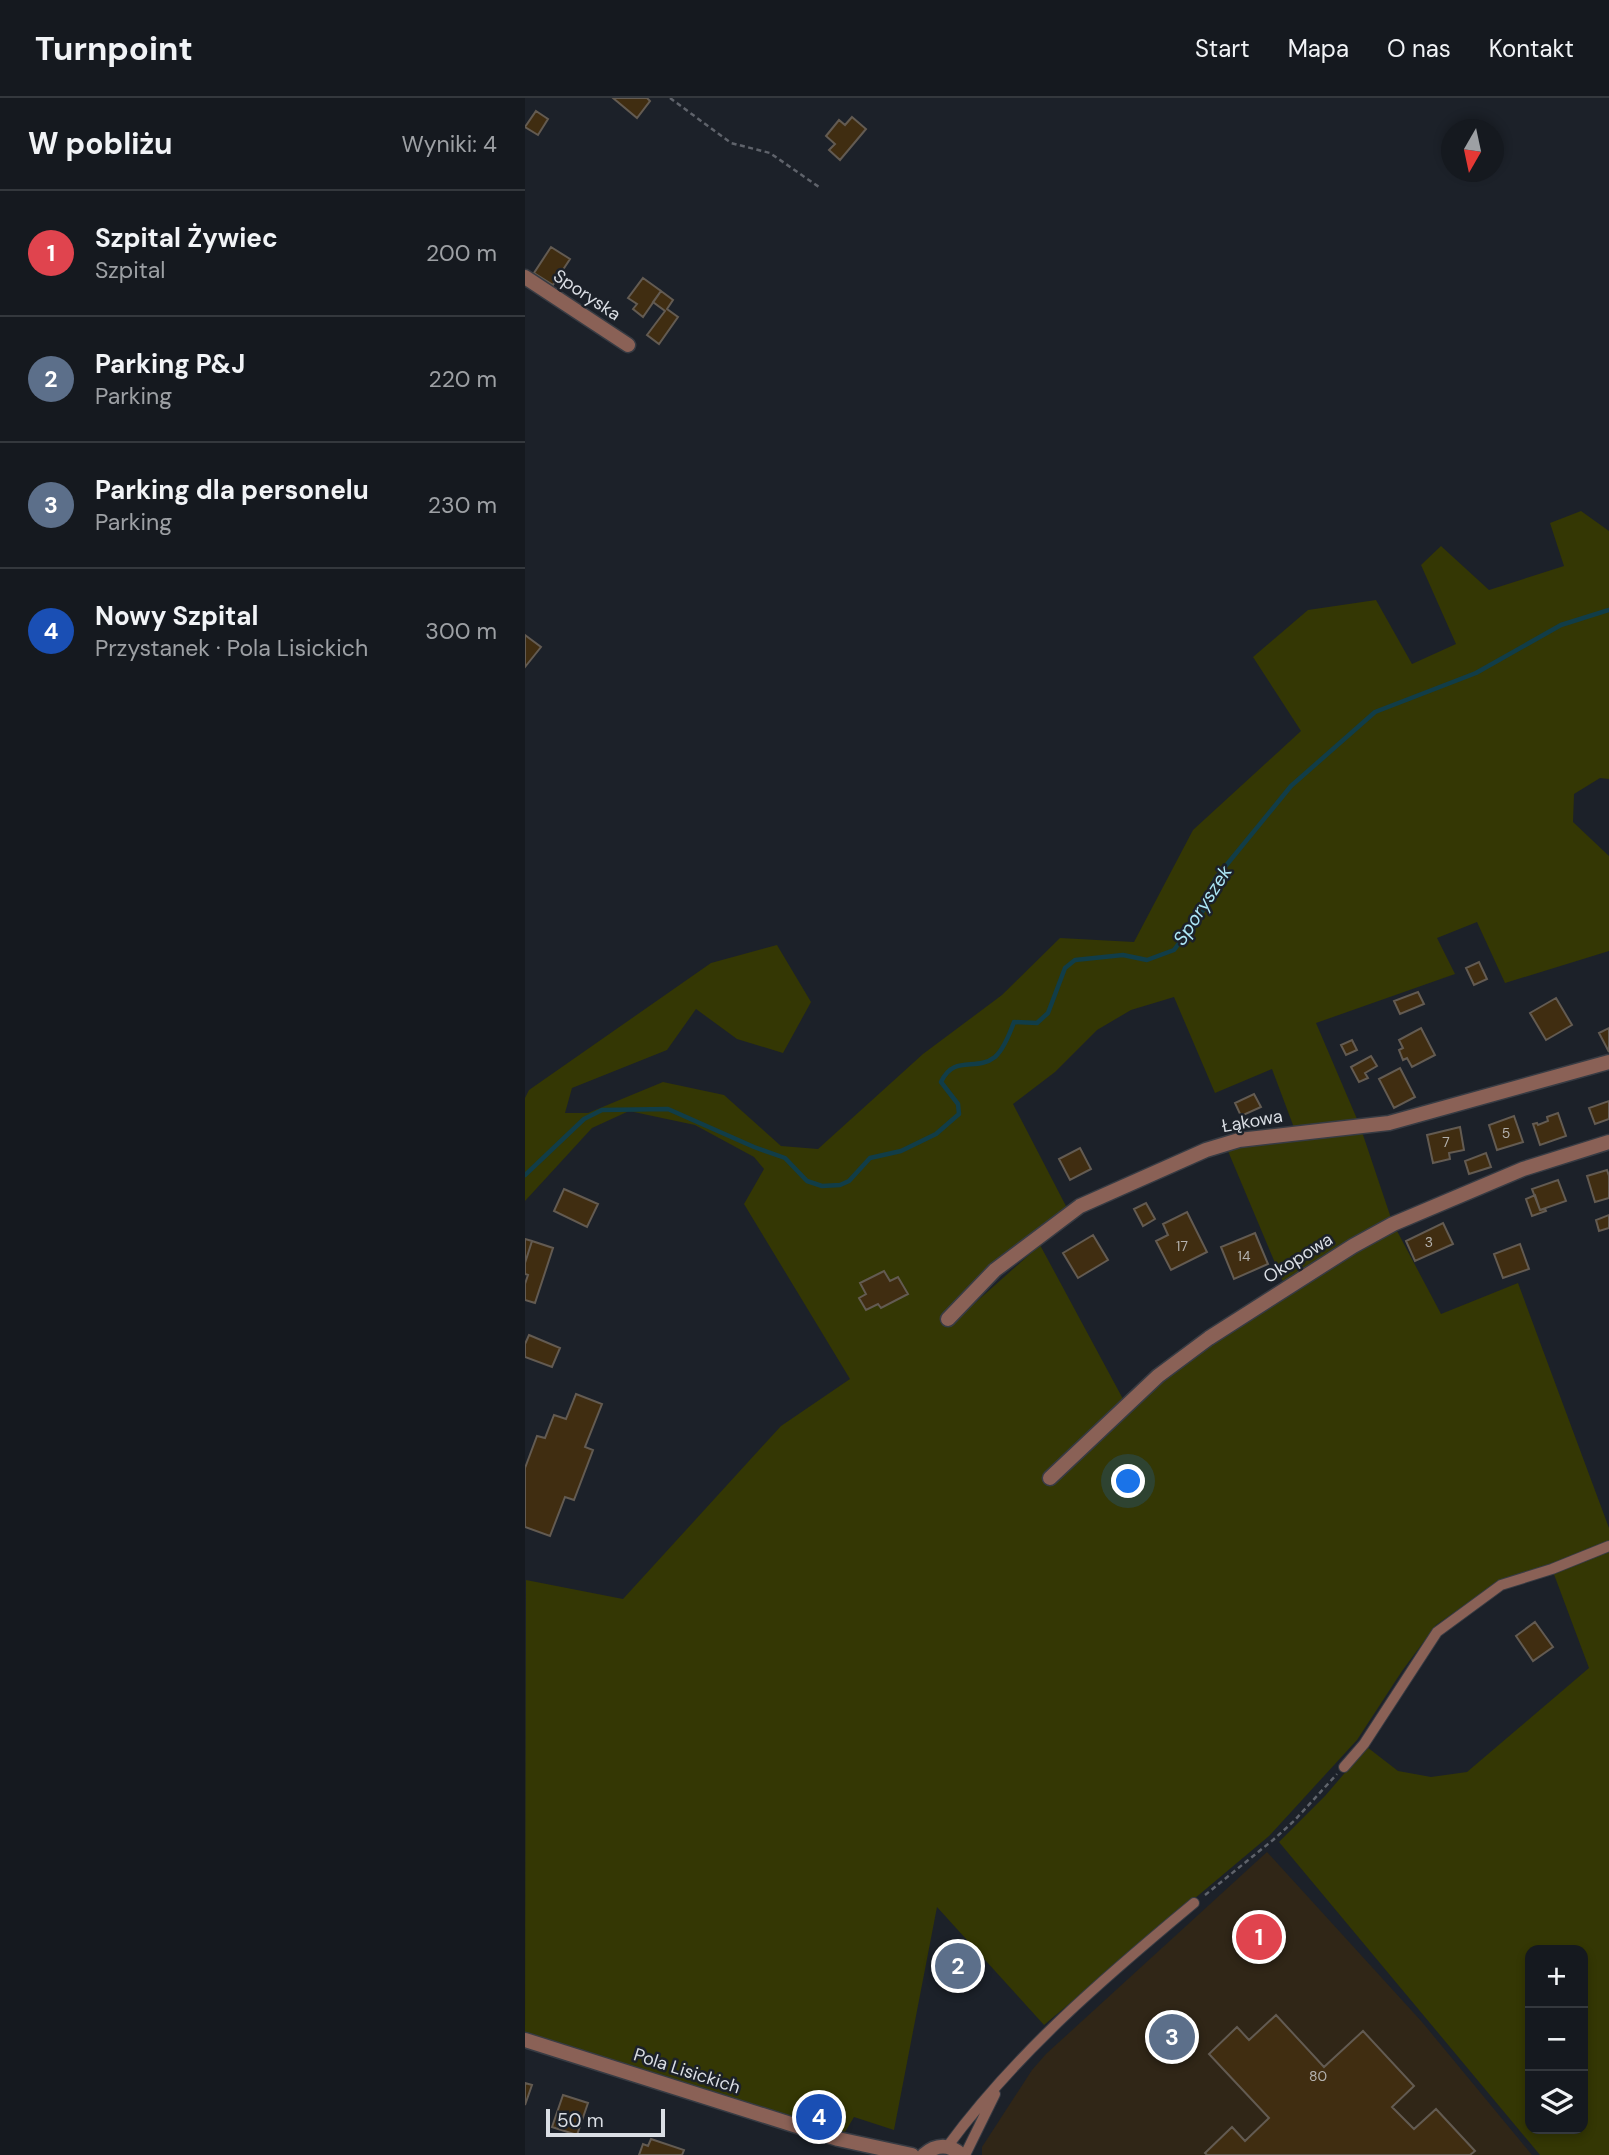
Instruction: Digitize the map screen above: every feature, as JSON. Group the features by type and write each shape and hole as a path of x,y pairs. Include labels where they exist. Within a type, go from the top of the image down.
{"street":[{"name":"Sporyska","path":"525,277 628,345"},
{"name":"Łąkowa","path":"948,1319 995,1270 1080,1206 1206,1150 1239,1140 1389,1123 1609,1062"},
{"name":"Okopowa","path":"1050,1478 1158,1377 1209,1338 1353,1246 1393,1224 1523,1169 1609,1142"},
{"name":"Pola Lisickich","path":"525,2040 838,2139 912,2155"},
{"name":"Pola Lisickich","path":"838,2139 873,2155"},
{"path":"924,2155 935,2147 951,2148 963,2155"}],"lane":[{"path":"1343,1767 1364,1744 1437,1632 1501,1585 1552,1569 1609,1545"},
{"path":"947,2147 1001,2081 1071,2010 1194,1903"},
{"path":"963,2155 1001,2081"}],"path":[{"path":"670,98 731,143 769,153 819,187"},
{"path":"1194,1903 1280,1834 1343,1767"}],"shaded area":[{"path":"1581,511 1609,531 1609,779 1600,778 1574,794 1573,822 1609,856 1609,951 1505,983 1477,922 1437,938 1455,974 1316,1023 1360,1126 1393,1224 1286,1289 1225,1144 1296,1133 1272,1069 1215,1093 1174,997 1131,1010 1097,1030 1055,1072 1013,1104 1067,1208 941,1324 948,1327 1040,1245 1123,1399 1050,1478 1133,1402 1190,1358 1277,1300 1396,1229 1441,1314 1518,1283 1609,1528 1609,2155 1540,2155 1279,1842 1325,1796 1367,1747 1398,1771 1431,1777 1467,1772 1589,1668 1552,1569 1499,1581 1436,1625 1357,1740 1269,1836 1044,2025 937,1907 894,2130 854,2117 845,2132 525,2041 526,1580 623,1599 781,1426 850,1379 744,1204 764,1169 754,1157 695,1125 629,1111 592,1128 525,1201 525,1098 529,1090 711,963 777,945 811,1002 783,1053 737,1039 696,1009 667,1050 572,1088 565,1113 588,1113 663,1082 724,1095 781,1146 818,1149 923,1054 1002,995 1060,938 1134,942 1193,830 1301,731 1253,657 1308,610 1376,600 1412,664 1456,644 1421,565 1441,546 1489,590 1564,566 1550,523"},
{"path":"1267,1852 1422,2022 1532,2155 982,2155 982,2147 1032,2070 1046,2054"}],"building":[{"path":"613,98 647,98 650,101 637,118"},
{"path":"536,111 548,119 538,135 525,127"},
{"path":"852,117 866,129 840,160 829,150 835,144 826,136 839,120 845,125"},
{"path":"551,247 570,259 553,285 534,273"},
{"path":"643,278 661,291 643,317 633,309 637,304 628,298"},
{"path":"661,291 673,300 667,309 678,317 659,344 647,335 665,311 653,302"},
{"path":"525,635 541,647 525,667"},
{"path":"1479,962 1487,979 1474,985 1466,968"},
{"path":"1418,992 1424,1004 1400,1014 1394,1001"},
{"path":"1556,998 1572,1025 1546,1040 1530,1013"},
{"path":"1421,1028 1435,1055 1412,1067 1407,1058 1403,1060 1399,1050 1403,1048 1399,1040"},
{"path":"1609,1028 1609,1052 1599,1033"},
{"path":"1352,1040 1357,1050 1346,1055 1341,1045"},
{"path":"1371,1056 1377,1066 1365,1073 1368,1078 1359,1082 1351,1067"},
{"path":"1400,1068 1415,1097 1394,1108 1379,1079"},
{"path":"1254,1094 1261,1107 1241,1116 1235,1103"},
{"path":"1609,1101 1609,1119 1595,1124 1589,1108"},
{"path":"1558,1113 1566,1136 1540,1145 1533,1124 1548,1121 1547,1117"},
{"path":"1514,1116 1523,1142 1497,1150 1489,1125"},
{"path":"1460,1127 1464,1150 1449,1153 1450,1159 1433,1163 1427,1135"},
{"path":"1080,1148 1091,1169 1070,1180 1059,1159"},
{"path":"1486,1153 1491,1167 1469,1174 1465,1161"},
{"path":"1607,1170 1609,1198 1595,1202 1587,1176"},
{"path":"1558,1180 1566,1201 1540,1210 1532,1189"},
{"path":"564,1189 598,1204 587,1227 554,1211"},
{"path":"1535,1195 1540,1210 1546,1211 1532,1216 1526,1199"},
{"path":"1146,1203 1155,1219 1143,1226 1134,1209"},
{"path":"1187,1212 1207,1252 1171,1270 1156,1241 1168,1235 1163,1224"},
{"path":"1609,1215 1609,1228 1599,1231 1596,1220"},
{"path":"1443,1223 1453,1244 1415,1261 1406,1241"},
{"path":"1255,1233 1268,1264 1234,1279 1221,1247"},
{"path":"1093,1235 1108,1260 1078,1278 1063,1253"},
{"path":"525,1239 532,1241 525,1263"},
{"path":"532,1241 553,1248 535,1303 525,1300 528,1275 525,1274 525,1263"},
{"path":"1520,1244 1529,1269 1503,1278 1494,1254"},
{"path":"884,1271 890,1281 898,1277 908,1294 881,1308 878,1304 866,1310 859,1298 866,1294 860,1283"},
{"path":"529,1335 560,1348 552,1367 525,1357 525,1344"},
{"path":"576,1394 602,1404 585,1447 593,1450 574,1500 565,1497 550,1536 525,1527 525,1468 537,1436 545,1438 554,1415 566,1419"},
{"path":"1535,1622 1553,1647 1533,1661 1516,1636"},
{"path":"1276,2015 1324,2067 1363,2031 1414,2086 1392,2107 1414,2129 1436,2109 1475,2151 1470,2155 1207,2155 1205,2153 1232,2127 1245,2141 1269,2118 1209,2054 1237,2027 1249,2040"},
{"path":"525,2083 532,2085 525,2105"},
{"path":"563,2095 588,2103 577,2135 552,2127"},
{"path":"651,2139 684,2150 682,2155 639,2155 643,2144 648,2146"}],"waterway":[{"name":"Sporyszek","path":"525,1175 584,1119 602,1110 668,1109 785,1158 807,1181 822,1186 840,1185 849,1181 870,1158 901,1151 936,1134 959,1114 958,1104 941,1082 946,1074 952,1068 988,1061 995,1057 1009,1036 1014,1022 1037,1023 1048,1013 1065,968 1075,960 1123,955 1147,960 1174,950 1203,911 1215,879 1291,786 1375,712 1476,673 1561,625 1609,610"}],"place":[{"name":"Szpital Żywiec","path":"1259,1937"},
{"name":"Parking P&J","path":"958,1966"},
{"name":"Parking dla personelu","path":"1172,2037"},
{"name":"Nowy Szpital","path":"819,2117"}]}
